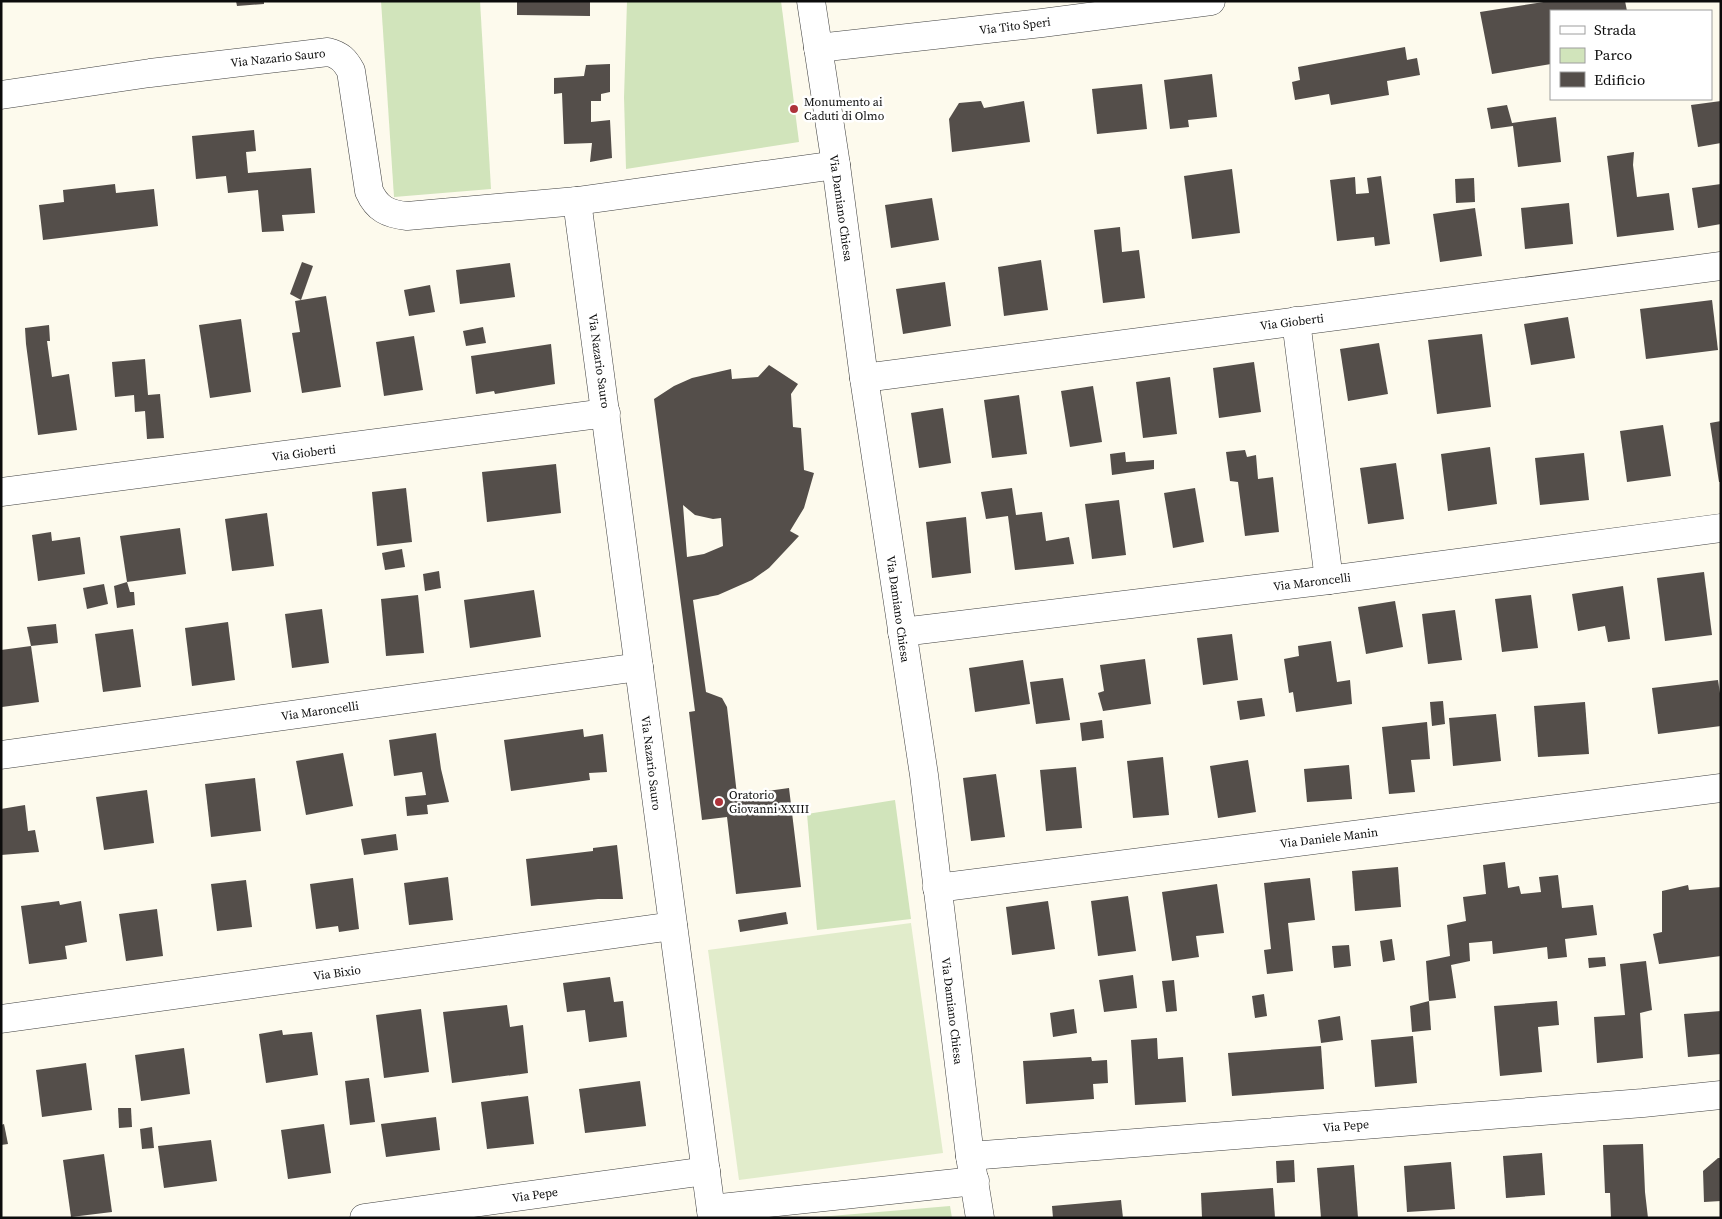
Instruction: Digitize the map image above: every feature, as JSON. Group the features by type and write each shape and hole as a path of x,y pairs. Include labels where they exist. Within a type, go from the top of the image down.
{"street":[{"name":"Via Damiano Chiesa","path":"811,1 836,165 864,378 924,775 980,1218"},
{"name":"Via Tito Speri","path":"818,48 1042,24 1211,1"},
{"name":"Via Nazario Sauro","path":"1,96 169,71 328,52 336,54 344,60 351,71 369,191 381,210 394,215 407,216 577,201 711,1213"},
{"path":"577,201 836,165"},
{"name":"Via Gioberti","path":"864,378 1721,266"},
{"path":"1296,321 1329,580"},
{"name":"Via Gioberti","path":"1,492 606,413"},
{"name":"Via Maroncelli","path":"902,632 1329,580 1721,528"},
{"name":"Via Maroncelli","path":"1,755 639,667"},
{"name":"Via Daniele Manin","path":"937,888 1721,788"},
{"name":"Via Bixio","path":"1,1019 673,926"},
{"name":"Via Pepe","path":"711,1213 973,1169 1721,1095"},
{"name":"Via Pepe","path":"364,1218 706,1171"}],"green space":[{"path":"381,1 480,1 491,189 394,197"},
{"path":"627,1 781,1 799,142 626,169 624,97"},
{"path":"895,800 911,919 817,930 807,814"},
{"path":"911,923 943,1153 739,1180 708,950"},
{"path":"950,1206 952,1218 807,1218"}],"building":[{"path":"236,1 264,1 264,4 237,6"},
{"path":"517,1 590,1 590,16 517,15"},
{"path":"1550,1 1625,1 1627,10 1550,10 1550,64 1492,74 1480,12"},
{"path":"1405,47 1407,60 1417,58 1420,75 1387,81 1389,95 1331,105 1329,94 1295,100 1292,82 1300,80 1298,67"},
{"path":"610,64 610,92 601,94 601,101 591,101 591,122 610,120 612,158 590,162 592,143 564,144 562,93 554,94 554,78 584,76 586,65"},
{"path":"1212,74 1217,117 1188,120 1189,127 1170,129 1164,80"},
{"path":"1142,84 1147,129 1097,134 1092,89"},
{"path":"981,101 984,108 1024,101 1030,142 952,152 949,119 959,103"},
{"path":"1721,101 1721,143 1698,147 1691,105"},
{"path":"1507,105 1512,123 1556,117 1561,162 1518,167 1513,126 1491,129 1487,108"},
{"path":"254,130 256,151 246,152 248,173 311,168 315,213 282,215 284,231 262,232 258,190 228,193 226,176 196,179 192,136"},
{"path":"1634,152 1633,165 1637,197 1669,193 1674,230 1617,237 1607,156"},
{"path":"1232,169 1240,233 1192,239 1184,176"},
{"path":"1381,176 1390,244 1375,246 1374,237 1337,241 1330,180 1355,177 1356,194 1369,193 1367,178"},
{"path":"1474,178 1475,202 1456,203 1455,179"},
{"path":"115,184 116,193 154,189 158,226 43,240 39,205 64,202 63,190"},
{"path":"1721,184 1721,224 1698,228 1692,188"},
{"path":"932,198 939,240 891,248 885,205"},
{"path":"1569,203 1573,244 1525,249 1521,208"},
{"path":"1475,208 1482,256 1440,262 1433,214"},
{"path":"1120,227 1122,252 1139,250 1145,298 1103,303 1094,230"},
{"path":"1041,260 1048,310 1004,316 998,267"},
{"path":"302,262 313,266 301,300 290,294"},
{"path":"510,263 515,297 460,304 456,270"},
{"path":"945,282 951,326 903,334 896,289"},
{"path":"430,285 435,312 409,316 404,290"},
{"path":"326,296 341,387 302,393 292,333 300,332 295,301"},
{"path":"1712,300 1718,350 1646,359 1640,309"},
{"path":"1568,317 1575,358 1531,365 1524,324"},
{"path":"241,319 251,392 210,398 199,325"},
{"path":"49,325 50,341 47,341 52,377 69,374 77,430 38,435 25,328"},
{"path":"483,327 486,343 466,346 463,331"},
{"path":"1482,334 1491,407 1437,414 1428,340"},
{"path":"414,336 423,390 384,396 376,342"},
{"path":"1379,343 1388,394 1348,401 1340,349"},
{"path":"551,344 555,384 495,394 494,391 476,394 471,356"},
{"path":"145,359 148,395 160,394 164,438 147,439 145,411 135,412 134,395 115,397 112,362"},
{"path":"1254,362 1261,412 1219,418 1213,368"},
{"path":"769,365 798,384 791,394 793,427 801,428 804,470 814,473 804,508 790,531 799,536 769,568 752,580 718,595 693,600 706,692 722,698 727,707 737,795 789,788 801,887 736,894 727,817 702,820 689,712 695,711 654,399 674,386 692,378 731,369 732,379 758,377","holes":["683,505 695,515 713,519 721,518 723,546 704,554 687,557"]},
{"path":"1170,377 1177,434 1143,438 1136,382"},
{"path":"1093,386 1102,442 1070,447 1061,391"},
{"path":"1019,395 1027,454 992,458 984,400"},
{"path":"943,408 951,463 919,468 911,413"},
{"path":"1721,421 1721,482 1719,482 1710,423"},
{"path":"1663,425 1671,476 1627,482 1620,431"},
{"path":"1490,447 1497,504 1448,511 1441,454"},
{"path":"1245,450 1247,457 1256,455 1258,479 1273,477 1279,532 1245,536 1238,482 1230,481 1226,452"},
{"path":"1125,452 1126,462 1154,460 1154,469 1112,475 1110,454"},
{"path":"1584,453 1589,500 1540,505 1535,458"},
{"path":"1396,463 1404,519 1368,524 1360,468"},
{"path":"556,464 561,513 487,522 482,472"},
{"path":"406,488 412,542 377,546 372,492"},
{"path":"1012,488 1016,515 1042,512 1046,541 1069,537 1074,564 1015,570 1008,516 986,519 981,492"},
{"path":"1195,488 1204,542 1173,548 1164,493"},
{"path":"1119,500 1126,555 1092,559 1085,504"},
{"path":"267,513 274,566 232,571 225,519"},
{"path":"966,517 971,573 932,578 926,522"},
{"path":"180,528 186,574 127,582 120,536"},
{"path":"51,532 52,541 80,537 85,574 38,581 32,535"},
{"path":"402,549 405,567 385,570 382,553"},
{"path":"439,571 441,588 425,591 423,574"},
{"path":"1704,572 1712,635 1665,641 1657,578"},
{"path":"127,582 130,592 134,592 135,605 117,608 114,586"},
{"path":"104,584 108,604 87,609 83,588"},
{"path":"1623,586 1630,639 1608,642 1605,626 1578,631 1572,594"},
{"path":"534,590 541,637 470,648 464,600"},
{"path":"418,595 424,653 386,656 381,599"},
{"path":"1531,595 1538,648 1502,652 1495,599"},
{"path":"1395,601 1403,647 1366,654 1358,607"},
{"path":"322,609 329,663 292,668 285,614"},
{"path":"1455,610 1462,660 1428,664 1422,614"},
{"path":"228,622 235,680 192,686 185,628"},
{"path":"56,624 58,643 31,646 27,627"},
{"path":"133,629 141,687 103,692 95,634"},
{"path":"1232,634 1238,680 1203,685 1197,638"},
{"path":"1331,641 1337,682 1350,680 1352,704 1296,712 1293,692 1289,693 1284,659 1299,656 1298,646"},
{"path":"31,646 39,702 2,707 1,650"},
{"path":"1145,659 1151,704 1103,711 1098,693 1104,691 1100,665"},
{"path":"1023,660 1030,704 975,712 969,668"},
{"path":"1063,678 1070,720 1036,724 1030,682"},
{"path":"1718,680 1721,700 1721,726 1658,734 1652,688"},
{"path":"1262,698 1265,716 1240,720 1237,701"},
{"path":"1443,701 1445,724 1432,726 1430,702"},
{"path":"1585,702 1589,754 1538,757 1534,706"},
{"path":"1496,714 1501,761 1453,766 1449,718"},
{"path":"1102,720 1104,738 1082,741 1080,723"},
{"path":"1427,722 1430,759 1411,760 1415,792 1389,794 1382,727"},
{"path":"583,729 584,737 603,734 607,772 589,773 590,780 511,791 504,740"},
{"path":"436,733 441,769 449,802 427,805 428,814 407,816 405,797 426,795 422,772 394,776 389,740"},
{"path":"343,753 353,806 306,815 296,761"},
{"path":"1163,757 1169,815 1133,818 1127,761"},
{"path":"1248,760 1256,812 1218,818 1210,766"},
{"path":"1349,765 1352,799 1307,802 1304,769"},
{"path":"1076,767 1082,828 1046,831 1040,770"},
{"path":"996,774 1005,837 971,841 963,778"},
{"path":"255,778 261,831 211,837 205,784"},
{"path":"147,790 154,843 104,850 96,797"},
{"path":"25,805 28,831 35,830 39,852 1,855 1,809"},
{"path":"396,834 398,850 364,855 361,839"},
{"path":"617,845 623,899 598,899 531,906 526,859 593,851 593,848"},
{"path":"1505,862 1508,888 1519,886 1521,894 1541,892 1539,877 1558,875 1562,908 1593,905 1597,935 1565,939 1567,957 1548,959 1547,947 1493,954 1492,941 1469,943 1470,961 1451,965 1456,998 1429,1001 1426,961 1450,956 1447,925 1466,921 1463,897 1486,894 1483,865"},
{"path":"1398,867 1401,907 1355,911 1352,871"},
{"path":"448,877 453,920 409,925 404,883"},
{"path":"353,878 359,929 339,932 338,926 316,929 310,884"},
{"path":"1310,878 1315,920 1288,923 1293,971 1267,974 1264,950 1271,949 1264,883"},
{"path":"246,880 252,927 217,931 211,884"},
{"path":"1217,884 1224,933 1196,936 1199,957 1172,961 1162,892"},
{"path":"1688,885 1689,890 1721,887 1721,956 1659,964 1653,934 1662,932 1662,891"},
{"path":"1128,896 1136,951 1098,956 1091,901"},
{"path":"59,901 60,905 81,901 87,942 65,946 67,959 29,964 21,906"},
{"path":"1048,901 1055,949 1012,955 1006,907"},
{"path":"157,909 163,956 126,961 119,914"},
{"path":"786,912 788,924 740,932 738,920"},
{"path":"1392,939 1395,960 1383,962 1380,941"},
{"path":"1349,945 1351,966 1334,968 1332,946"},
{"path":"1605,957 1606,966 1589,968 1588,958"},
{"path":"1646,961 1652,1010 1640,1013 1643,1058 1597,1063 1594,1017 1625,1015 1620,964"},
{"path":"1133,975 1137,1008 1104,1012 1099,980"},
{"path":"610,977 614,1002 623,1001 627,1037 589,1042 585,1010 567,1012 563,983"},
{"path":"1174,980 1177,1011 1166,1012 1162,981"},
{"path":"1264,994 1267,1016 1255,1018 1252,996"},
{"path":"1429,1001 1431,1030 1412,1032 1410,1006"},
{"path":"1557,1001 1559,1025 1538,1027 1542,1072 1500,1076 1494,1006"},
{"path":"507,1005 510,1027 523,1025 528,1073 452,1083 443,1012"},
{"path":"421,1009 429,1072 384,1078 376,1015"},
{"path":"1074,1009 1077,1033 1053,1037 1050,1013"},
{"path":"1721,1011 1721,1054 1688,1057 1684,1014"},
{"path":"1340,1016 1343,1040 1321,1043 1318,1020"},
{"path":"282,1030 283,1035 312,1032 318,1075 266,1083 259,1034"},
{"path":"1413,1036 1417,1083 1375,1087 1371,1040"},
{"path":"1157,1038 1158,1059 1183,1057 1186,1102 1135,1105 1131,1040"},
{"path":"1321,1046 1324,1089 1232,1096 1228,1053"},
{"path":"184,1048 190,1094 141,1101 135,1055"},
{"path":"1091,1057 1092,1061 1107,1060 1108,1083 1093,1084 1094,1099 1026,1104 1023,1061"},
{"path":"86,1063 92,1110 42,1117 36,1070"},
{"path":"369,1078 375,1122 350,1125 345,1081"},
{"path":"640,1081 646,1126 585,1133 579,1089"},
{"path":"528,1096 534,1144 487,1149 481,1102"},
{"path":"118,1108 131,1108 132,1127 119,1128"},
{"path":"436,1117 440,1150 386,1157 381,1124"},
{"path":"4,1124 8,1144 1,1145 1,1125"},
{"path":"324,1124 331,1173 288,1179 281,1130"},
{"path":"152,1127 154,1148 142,1149 140,1129"},
{"path":"211,1140 217,1181 164,1188 158,1146"},
{"path":"1643,1144 1648,1218 1611,1218 1610,1193 1605,1193 1603,1145"},
{"path":"1542,1153 1545,1195 1506,1198 1503,1156"},
{"path":"104,1154 112,1212 71,1217 63,1160"},
{"path":"1718,1158 1721,1158 1721,1201 1704,1202 1703,1171"},
{"path":"1294,1160 1295,1182 1277,1183 1276,1161"},
{"path":"1451,1162 1455,1209 1407,1212 1404,1166"},
{"path":"1354,1165 1358,1218 1321,1218 1317,1168"},
{"path":"1273,1188 1275,1218 1202,1218 1201,1193"},
{"path":"1121,1200 1123,1218 1053,1218 1052,1206"}],"place":[{"name":"Monumento ai Caduti di Olmo","path":"794,109"},
{"name":"Oratorio Giovanni XXIII","path":"719,802"}]}
